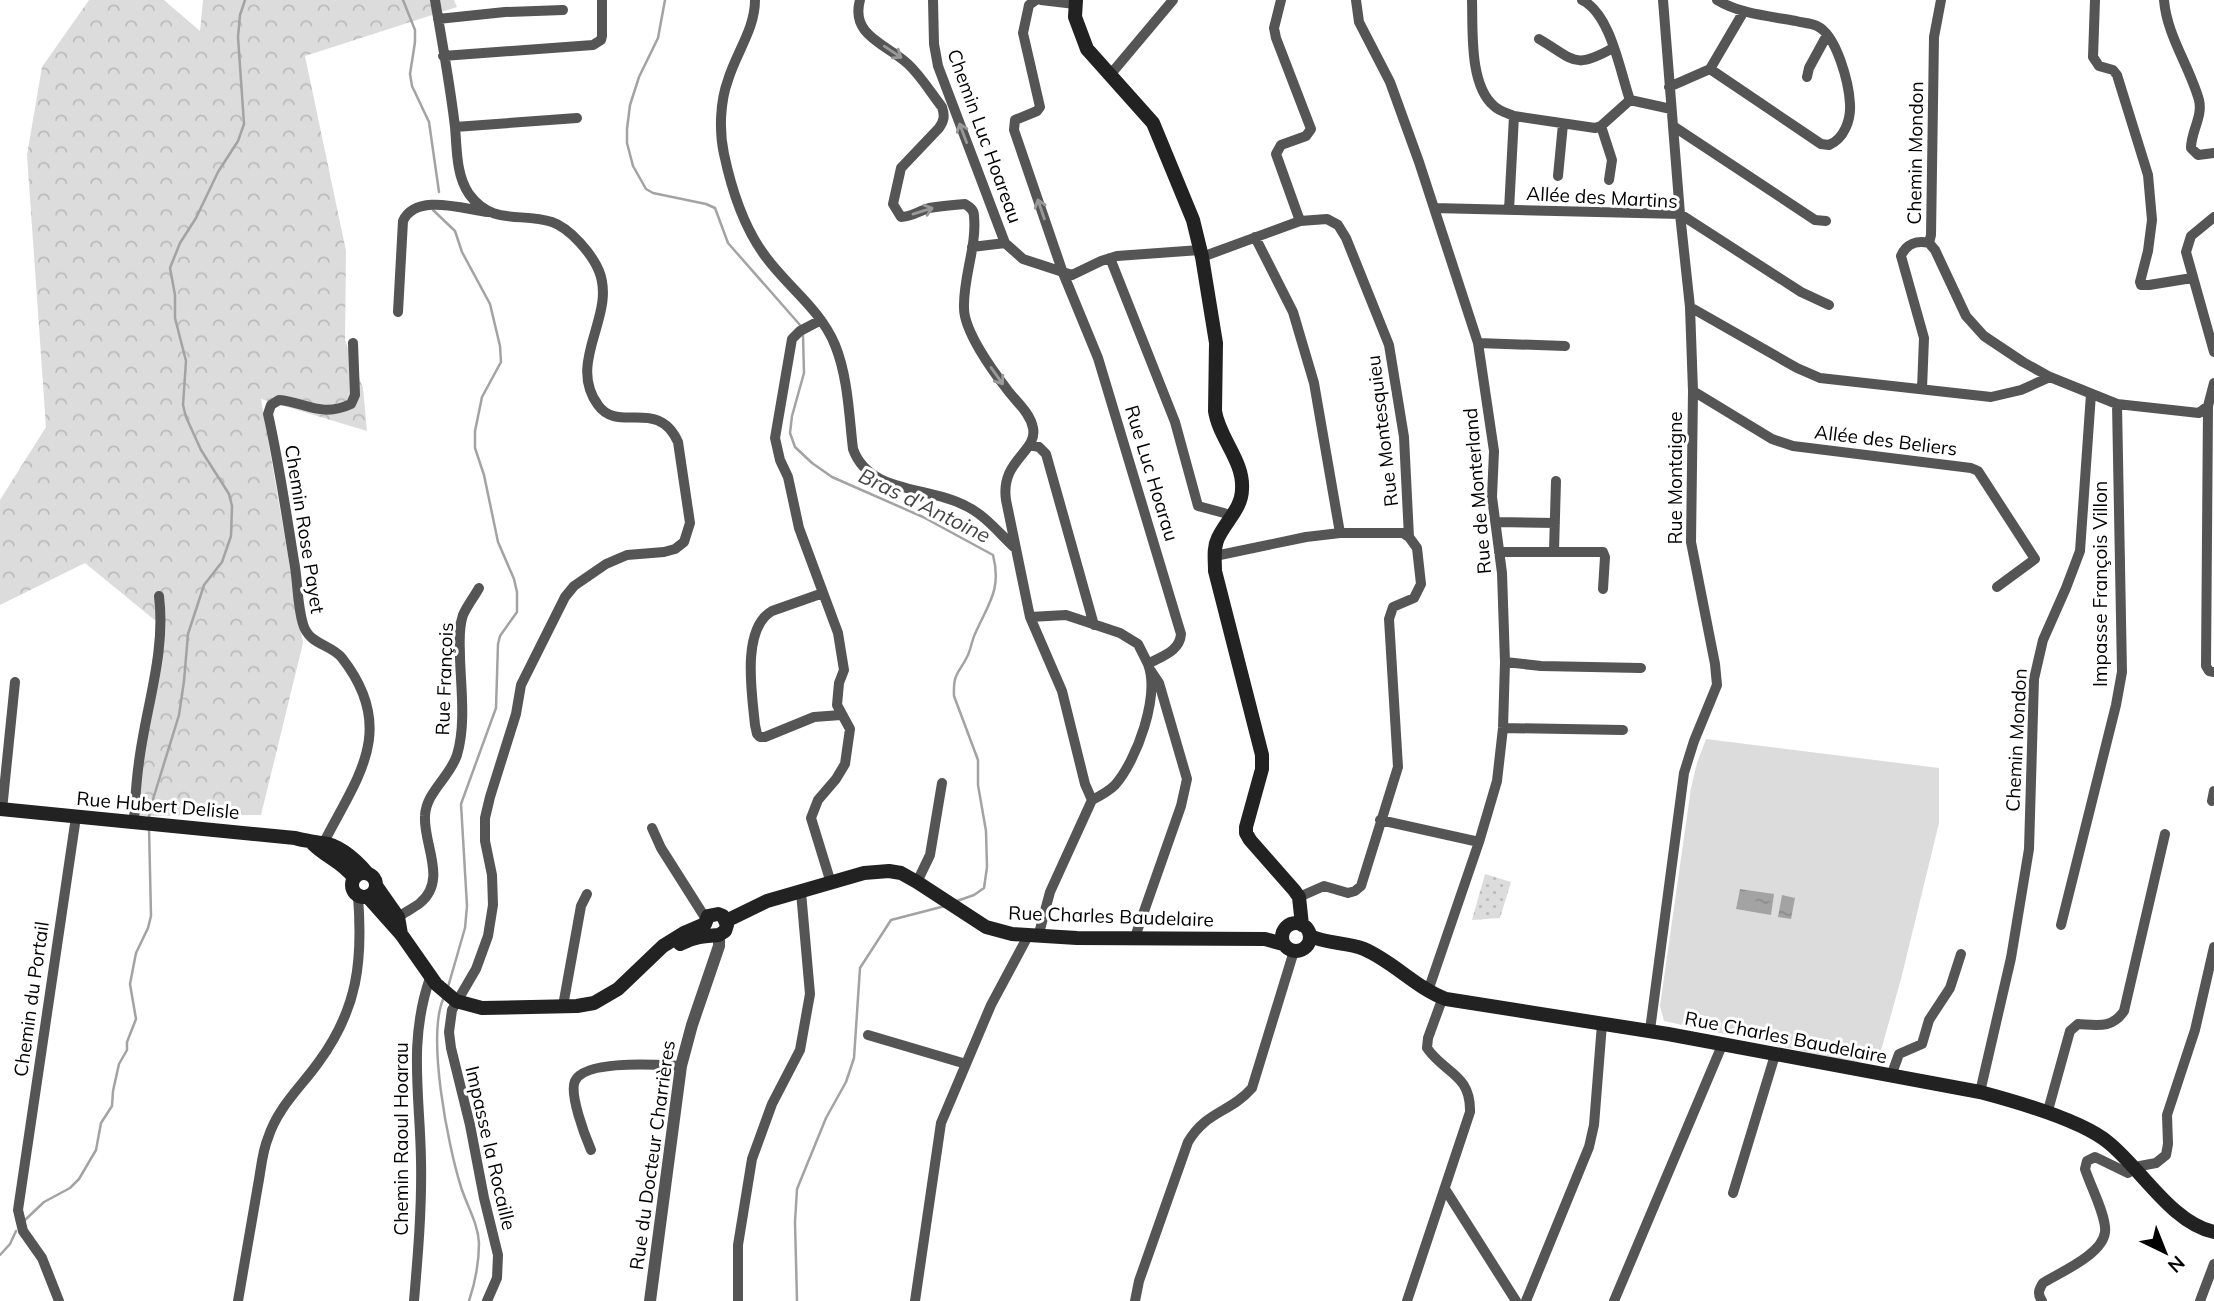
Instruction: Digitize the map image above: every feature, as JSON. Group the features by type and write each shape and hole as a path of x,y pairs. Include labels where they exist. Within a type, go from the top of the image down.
{"main road":[{"path":"1075,2 1074,18 1087,49 1153,122 1193,220 1201,253 1216,344 1216,421 1240,469 1242,481 1240,503 1218,539 1214,556 1215,571 1262,755 1262,769 1245,827 1299,931"},
{"name":"Rue Hubert Delisle","path":"1,809 295,838 340,850 361,876 375,878 368,893"},
{"name":"Rue Charles Baudelaire","path":"724,918 767,901 875,871 901,873 986,928 1033,937 1265,939 1299,931 1366,950 1443,997 1723,1043 1980,1092 2016,1102 2079,1126 2108,1142 2184,1217 2214,1232"},
{"name":"Rue Hubert Delisle","path":"361,876 352,886 368,893 398,917 401,934"},
{"name":"Rue Hubert Delisle","path":"368,893 401,934 433,981 453,998 482,1007 594,1003 626,983 658,954 710,928 714,913 724,918"},
{"path":"710,928 726,928 724,918"}],"street":[{"path":"435,0 455,127 457,159 468,192 489,212"},
{"path":"443,56 593,45 601,40 602,36 602,0"},
{"path":"755,0 755,12 750,28 727,82 721,120 724,152 744,217 763,253 821,320 835,344 843,369 853,449 858,461 874,478 953,499 967,506 981,515 1014,547"},
{"path":"860,0 857,11 862,26 884,47 909,64 944,113 939,128 901,168 895,210 905,218 928,209 965,204 974,216 964,310 968,326 990,365 1029,417 1034,431 1030,445 1010,468 1004,489 1030,617 1065,699 1085,784 1092,800"},
{"name":"Chemin Luc Hoareau","path":"933,0 934,44 938,66 1005,243 1023,259 1063,273"},
{"path":"1075,2 1038,0 1029,5 1023,33 1040,107 1037,111 1019,117 1013,127 1063,273 1079,273 1110,258 1201,253"},
{"path":"1110,75 1173,0"},
{"path":"1281,0 1275,28 1276,38 1311,128 1306,136 1281,145 1276,154 1300,221"},
{"name":"Rue de Monterland","path":"1356,0 1359,22 1390,82 1478,344 1494,452 1492,497 1499,552 1505,662 1503,727 1497,781 1428,990"},
{"path":"1472,0 1473,49 1479,82 1493,106 1514,116 1591,128 1601,126 1630,100"},
{"path":"1582,0 1597,10 1630,100"},
{"name":"Rue Montaigne","path":"1650,1030 1684,773 1717,685 1716,664 1691,542 1693,391 1690,307 1663,0"},
{"path":"1710,69 1821,144 1829,145 1841,138 1850,104 1838,54 1827,35 1816,25 1744,12 1717,0"},
{"name":"Chemin Mondon","path":"1941,0 1934,37 1932,202 1931,235 1928,243 1935,250 1957,299 1974,326 2022,362 2050,377 2117,404 2199,413 2208,406"},
{"path":"2095,0 2093,57 2099,66 2113,70 2117,75 2148,175 2152,220 2140,282 2145,286 2192,278"},
{"path":"2164,0 2166,21 2199,99 2199,119 2191,148 2199,155 2214,153"},
{"path":"438,19 505,12 563,10"},
{"path":"1669,87 1710,69 1744,12"},
{"path":"1807,76 1827,35"},
{"path":"1539,39 1581,62 1591,61 1613,48"},
{"path":"1630,100 1671,109"},
{"path":"1509,210 1514,116"},
{"path":"455,127 577,118"},
{"path":"1558,176 1563,124"},
{"path":"1601,126 1612,160 1609,180"},
{"path":"1673,126 1815,220 1826,221"},
{"path":"398,312 403,221 417,206 424,204 553,222 587,250 602,279 604,300 587,360 587,382 599,407 606,413 615,416 650,416 673,431 678,442 690,523 684,542 675,549 626,555 585,576 574,586 565,597 521,685 516,715 485,818 485,841 492,875 493,905 488,936 476,969 453,998"},
{"path":"2214,206 2214,217 2188,241 2186,252 2214,352"},
{"name":"Allée des Martins","path":"1434,208 1680,214 1801,292 1829,305"},
{"name":"Rue Montesquieu","path":"1201,253 1300,221 1328,219 1342,230 1384,328 1393,360 1404,437 1409,537 1417,548 1421,584 1414,598 1393,607 1389,619 1398,766 1380,820"},
{"path":"1255,237 1293,313 1314,383 1340,533"},
{"path":"1922,389 1924,338 1901,256 1903,250 1914,242 1928,243"},
{"path":"972,247 1005,243"},
{"path":"1110,258 1175,422 1198,506 1231,517"},
{"name":"Rue Luc Hoarau","path":"1063,273 1098,358 1180,628 1178,645 1150,668"},
{"path":"1690,307 1797,368 1820,378 1991,397 2021,390 2050,377"},
{"path":"821,320 800,331 792,339 775,438 780,460 788,477 799,528 844,655 844,670 836,697 841,715 850,729 845,764 818,800 811,818 831,883"},
{"name":"Chemin Rose Payet","path":"318,846 363,768 369,735 368,719 361,692 341,656 314,640 302,624 295,564 268,414 271,405 279,400 321,409 351,404 355,395 353,344"},
{"path":"1478,344 1565,346"},
{"path":"2211,671 2206,666 2208,406 2214,383"},
{"name":"Allée des Beliers","path":"1693,391 1772,439 1793,446 1978,471 2035,555 2034,562 1997,587"},
{"name":"Chemin Mondon","path":"1980,1092 2011,958 2029,849 2034,679 2043,640 2067,588 2080,551 2091,394"},
{"name":"Impasse François Villon","path":"2061,925 2122,672 2117,404"},
{"path":"1030,445 1039,447 1046,454 1094,625"},
{"path":"1554,551 1556,481"},
{"path":"1496,522 1555,523"},
{"path":"1214,556 1306,537 1340,533 1395,532 1409,537"},
{"path":"1499,552 1603,552 1603,589"},
{"name":"Rue François","path":"398,917 421,902 432,885 433,864 427,841 425,815 430,797 446,777 457,755 462,713 459,637 463,616 480,588"},
{"path":"823,593 772,611 765,615 757,626 751,660 755,725 757,734 765,737 814,717 841,715"},
{"path":"136,822 139,762 160,643 162,621 159,596"},
{"path":"1030,617 1060,614 1132,639 1159,682 1187,779 1181,806 1135,937"},
{"path":"1505,662 1541,666 1641,668"},
{"path":"915,1301 941,1123 990,1005 1033,937 1050,892 1092,800 1115,785 1133,755 1143,729 1152,683 1150,668"},
{"path":"1,809 15,682"},
{"path":"1503,727 1623,730"},
{"path":"917,882 930,855 942,783"},
{"name":"Chemin du Portail","path":"59,1301 42,1258 23,1231 18,1210 76,817"},
{"path":"1135,1301 1139,1281 1188,1142 1202,1122 1239,1102 1252,1088 1299,931 1324,886 1348,893 1361,886 1380,820 1479,842"},
{"path":"652,828 710,928"},
{"path":"2048,1114 2070,1031 2078,1024 2111,1024 2119,1019 2124,1011 2165,834"},
{"path":"738,1301 738,1245 752,1159 772,1104 800,1050 810,994 801,892"},
{"path":"238,1301 267,1140 279,1110 318,1063 344,1024 357,982 368,893"},
{"path":"563,1006 581,906 587,894"},
{"name":"Rue du Docteur Charrières","path":"650,1301 681,1066 719,946 710,928"},
{"path":"2042,1301 2039,1289 2043,1283 2087,1257 2102,1242 2105,1234 2105,1224 2085,1170 2087,1161 2095,1157 2128,1173 2140,1166 2156,1163 2166,1155 2167,1115 2194,1030 2214,947"},
{"path":"1891,1076 1899,1054 1922,1044 1929,1020 1950,988 1961,954"},
{"name":"Chemin Raoul Hoarau","path":"414,1301 421,1164 416,1064 420,1006 433,981"},
{"path":"1408,1301 1470,1112 1470,1099 1463,1081 1440,1064 1427,1048 1443,997"},
{"name":"Impasse la Rocaille","path":"453,998 449,1032 451,1048 498,1255 497,1278 487,1301"},
{"path":"1526,1301 1589,1147 1594,1125 1602,1024"},
{"path":"869,1035 966,1064"},
{"path":"1614,1301 1723,1043"},
{"path":"1732,1193 1776,1055"},
{"path":"590,1150 577,1112 574,1083 577,1078 589,1071 630,1063 681,1066"},
{"path":"1445,1189 1516,1301"},
{"path":"2200,1301 2214,1264"}],"green space":[{"path":"89,0 164,0 200,31 203,0 454,0 457,7 305,56 346,251 345,340 363,388 367,431 261,399 303,643 261,815 133,816 157,622 85,563 0,605 0,500 46,427 27,155 42,67"},
{"path":"1706,739 1939,768 1939,823 1878,1061 1868,1058 1858,1063 1664,1021 1660,1006 1691,788"},
{"path":"1485,874 1511,882 1500,918 1472,920"}],"water":[{"path":"1740,889 1774,894 1771,915 1736,909"},
{"path":"1782,895 1795,898 1791,919 1778,917"}],"waterway":[{"path":"149,817 179,715 188,634 204,585 222,562 231,536 232,506 229,494 201,450 183,405 186,361 175,318 175,295 170,268 180,243 238,141 244,124 238,37 240,15 245,0"},
{"path":"403,0 415,30 410,74 412,86 429,122 439,192"},
{"name":"Bras d'Antoine","path":"665,0 658,38 639,77 630,105 627,143 633,166 646,189 653,193 715,208 728,243 800,325"},
{"path":"433,210 455,231 462,252 490,304 500,346 501,362 482,397 475,431 475,448 484,475 498,542 517,592 517,612 500,636 498,644 496,708 461,804 467,906 465,928 448,987"},
{"name":"Bras d'Antoine","path":"803,335 804,373 790,433 795,447 832,477 923,517 993,555 995,587 968,655 956,677 954,688 954,696 978,760 987,867 984,888 957,901"},
{"path":"25,1220 44,1202 70,1188 79,1179 96,1150 101,1123 112,1106 119,1064 127,1050 127,1042 136,1019 130,984 136,953 151,916 149,827"},
{"name":"Bras d'Antoine","path":"797,1301 797,1189 826,1118 846,1082 854,1058 860,968 891,920 945,906"},
{"path":"444,997 437,1037 441,1091 456,1169 479,1243 469,1301"},
{"path":"0,1255 10,1244 16,1231"}]}
